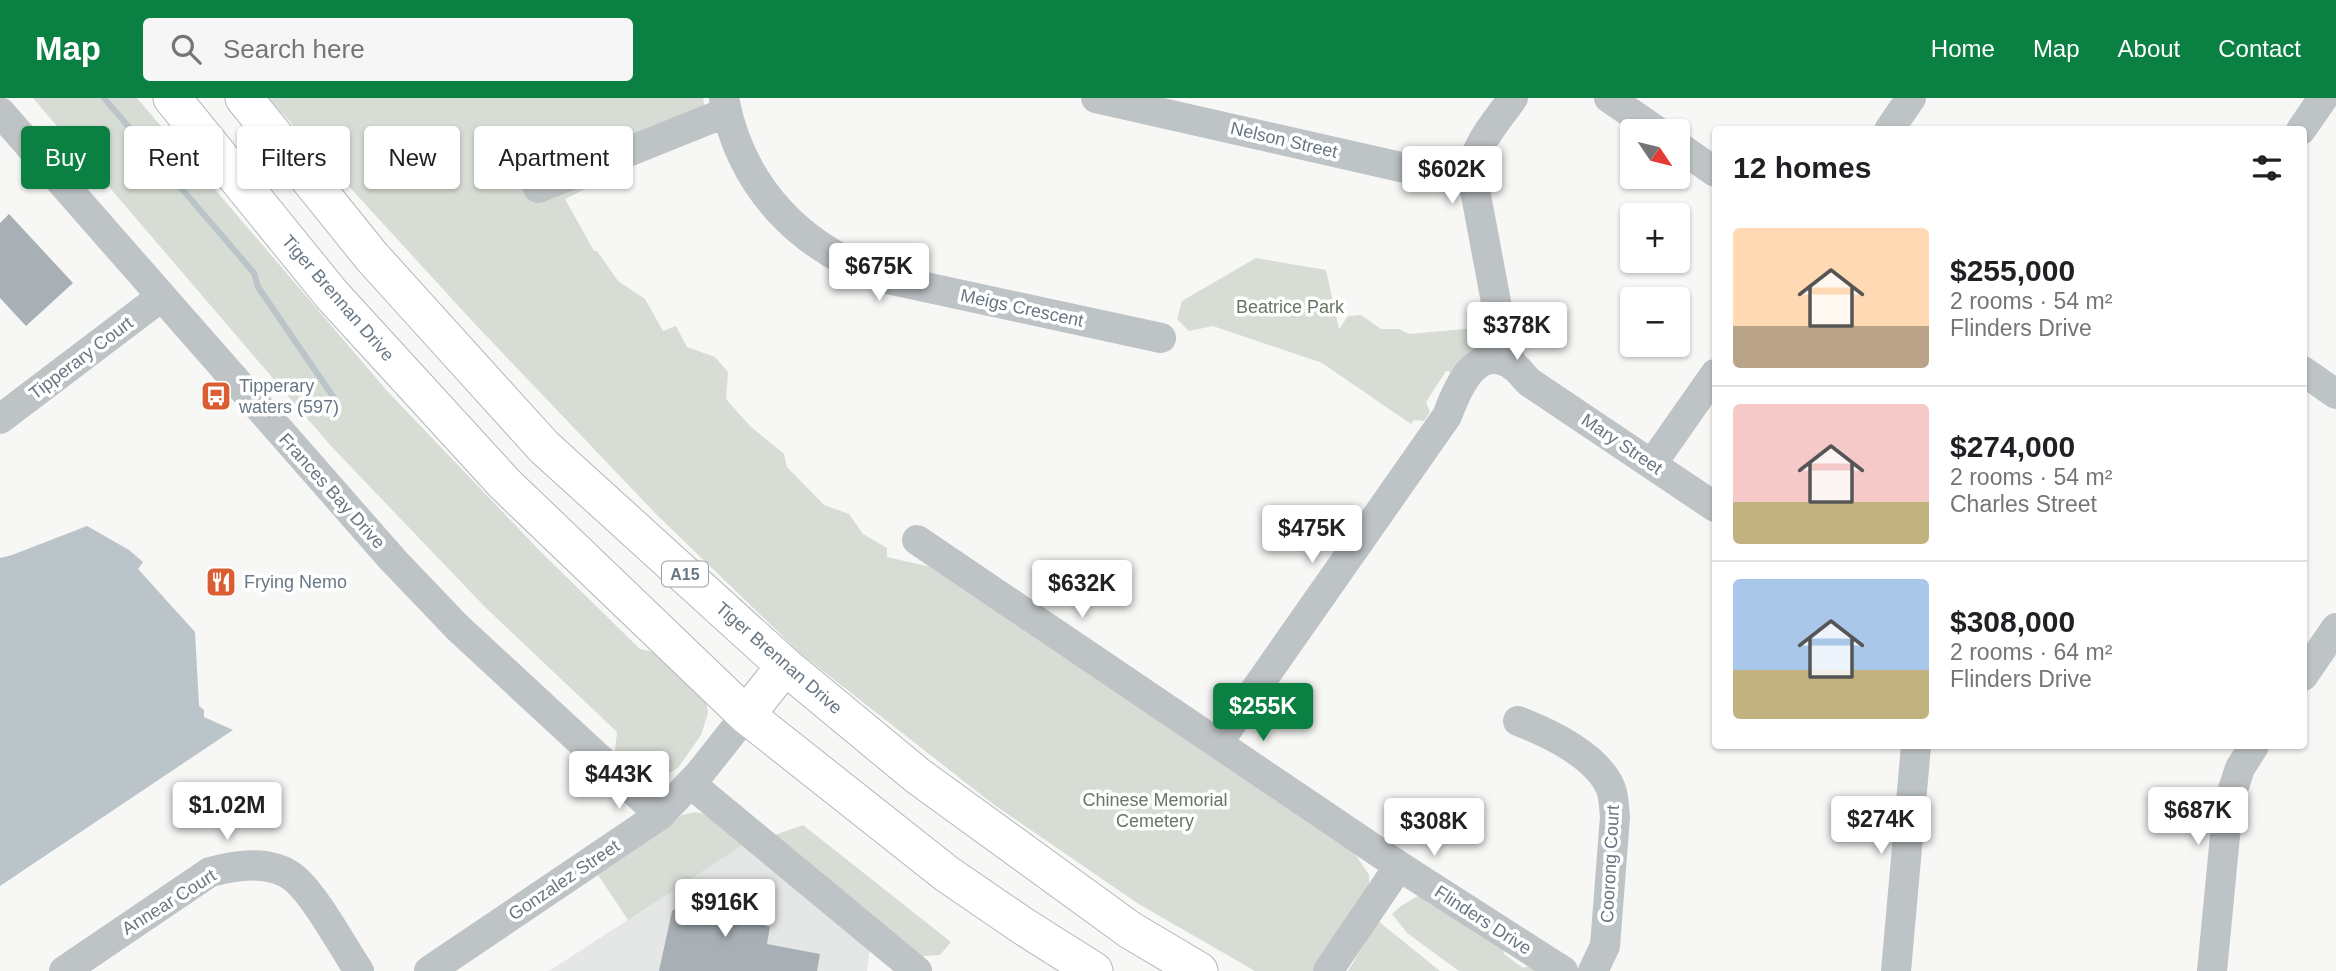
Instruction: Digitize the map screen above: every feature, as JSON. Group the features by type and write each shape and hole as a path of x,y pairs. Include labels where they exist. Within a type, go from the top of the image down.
{"main road":[{"name":"Tiger Brennan Drive","path":"172,98 195,126"},
{"path":"186,98 207,126"},
{"name":"Tiger Brennan Drive","path":"244,98 372,257 544,447 785,666 918,776 1130,930 1199,971"},
{"name":"Tiger Brennan Drive","path":"223,161 332,295 505,484 746,715 947,874 1094,971"},
{"path":"746,715 785,666"}],"street":[{"name":"Nelson Street","path":"1096,98 1449,178 1472,174"},
{"path":"1218,743 1447,416 1471,396 1504,361 1472,174 1477,151 1513,98"},
{"path":"1609,98 1640,119"},
{"path":"1892,126 1912,98"},
{"path":"2304,126 2323,98"},
{"path":"633,146 726,105"},
{"name":"Meigs Crescent","path":"726,105 737,143 771,202 798,231 839,258 864,271 888,279 1161,338"},
{"name":"Frances Bay Drive","path":"0,112 393,560 457,627 660,815"},
{"path":"1690,154 1712,170"},
{"name":"Tipperary Court","path":"0,419 161,297"},
{"name":"Mary Street","path":"1504,361 1712,505"},
{"path":"2307,374 2336,394"},
{"path":"1652,464 1712,378"},
{"name":"Flinders Drive","path":"917,540 1399,866 1563,971"},
{"path":"2307,670 2336,628"},
{"name":"Gonzalez Street","path":"429,971 660,815 691,784 746,715"},
{"name":"Coorong Court","path":"1518,721 1543,731 1583,756 1604,777 1614,799 1605,946 1593,971"},
{"path":"1896,971 1916,749"},
{"path":"2212,971 2228,805 2240,768 2252,749"},
{"path":"691,784 917,971"},
{"name":"Annear Court","path":"64,971 210,872 238,865 265,867 294,878 359,971"},
{"path":"1328,971 1399,866"}],"shaded area":[{"path":"87,526 129,550 143,562 138,569 195,632 199,706 204,710 204,717 233,730 0,886 0,558"},
{"path":"743,845 870,948 867,971 549,971"}],"green space":[{"path":"33,98 137,98 161,126 124,126 124,189 215,189 388,392 540,551 640,649 662,654 705,694 708,713 701,735 678,768 664,776 643,778 621,768 614,761 617,732 485,607 330,445 110,188 110,126 57,126"},
{"name":"Chinese Memorial Cemetery","path":"268,98 703,98 708,127 633,165 633,126 474,126 474,189 585,189 565,199 594,251 597,251 618,281 645,299 663,331 676,326 687,347 715,357 728,372 726,399 750,426 784,454 787,467 824,505 849,514 863,534 887,548 887,557 931,567 1355,854 1369,875 1369,889 1318,971 1255,971 1137,903 993,804 800,653 656,514 474,323 350,188 350,126 294,126"},
{"name":"Beatrice Park","path":"1256,258 1326,270 1339,329 1348,316 1361,315 1381,329 1399,329 1409,334 1476,328 1472,334 1473,342 1485,351 1451,379 1449,371 1446,371 1426,402 1430,412 1424,421 1414,420 1411,424 1322,363 1213,326 1189,331 1177,319 1182,301"},
{"path":"695,812 704,814 743,845 628,920 598,875 682,815"},
{"path":"803,825 951,942 940,955 910,957 772,836"},
{"path":"1423,893 1501,938 1504,954 1523,968 1537,963 1548,971 1459,971 1407,933 1392,914"},
{"path":"1378,921 1440,971 1348,971"}],"building":[{"path":"9,214 73,283 26,326 0,298 0,223"},
{"path":"715,881 734,886 729,916 770,927 767,944 820,954 817,971 659,971 672,911"}],"waterway":[{"path":"104,98 254,273 258,287 334,398"}],"place":[{"name":"Tipperary waters (597)","path":"216,396"},
{"name":"Frying Nemo","path":"221,582"}]}
